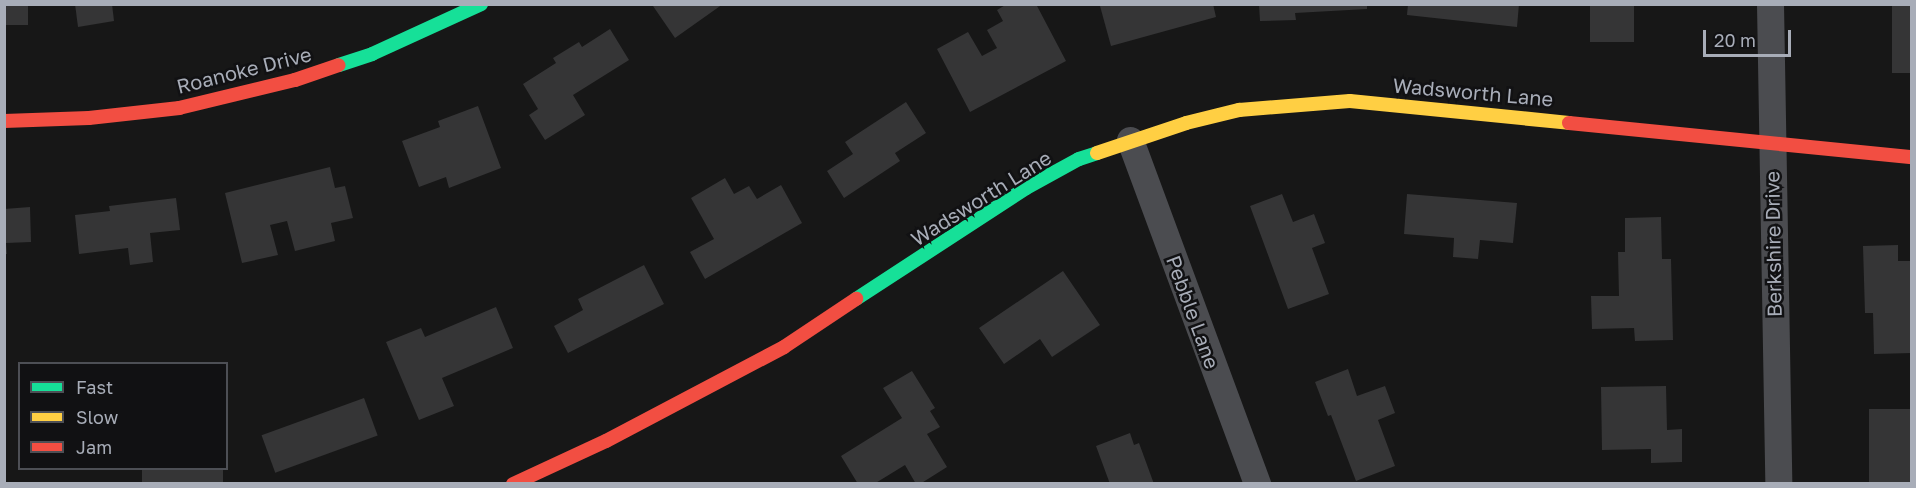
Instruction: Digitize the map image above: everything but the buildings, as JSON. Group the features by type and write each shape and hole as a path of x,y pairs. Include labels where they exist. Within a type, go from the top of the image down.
{"street":[{"name":"Roanoke Drive","path":"4,121 89,118 178,108 219,99 295,80 372,54 481,4"},
{"name":"Berkshire Drive","path":"1770,4 1778,483"},
{"name":"Wadsworth Lane","path":"513,483 606,441 784,347 1026,188 1080,159 1130,140 1239,110 1350,101 1771,141 1911,157"},
{"name":"Pebble Lane","path":"1130,140 1257,483"}],"traffic: fast":[{"path":"339,65 372,54 481,4"},
{"path":"856,299 1026,188 1079,159 1097,153"}],"traffic: slow":[{"path":"1097,153 1186,123 1239,110 1350,101 1569,123"}],"traffic: jam":[{"path":"4,121 89,118 179,108 295,80 339,65"},
{"path":"1569,123 1912,157"},
{"path":"513,484 606,441 784,347 856,299"}]}
